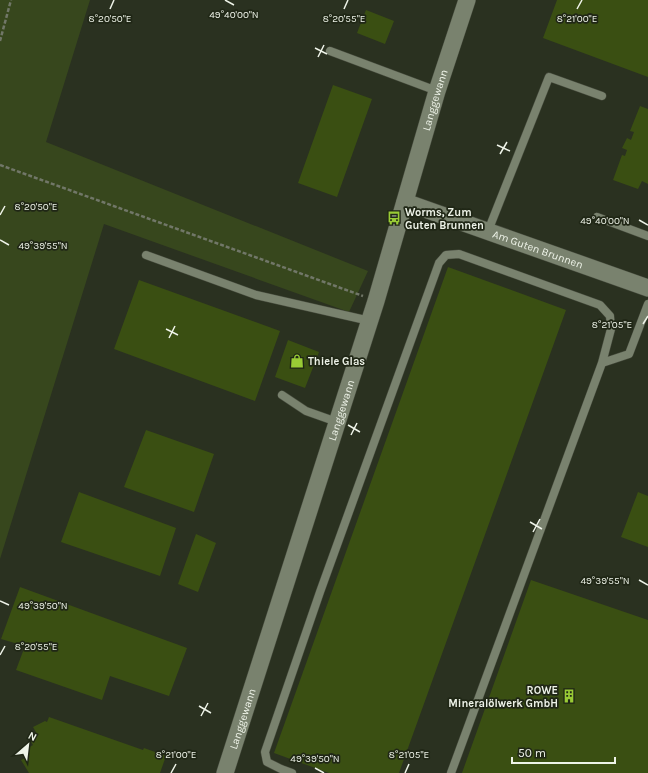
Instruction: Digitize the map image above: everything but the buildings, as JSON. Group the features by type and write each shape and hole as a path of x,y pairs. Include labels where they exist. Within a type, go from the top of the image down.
{"street":[{"name":"Langgewann","path":"225,773 370,321 437,91 467,0"},
{"name":"Am Guten Brunnen","path":"405,202 648,288"}],"lane":[{"path":"330,51 437,91"},
{"path":"488,231 549,77 602,96"},
{"path":"597,217 648,236"},
{"path":"292,773 267,762 265,752 320,592 439,263 446,255 458,254 600,305 610,316 611,329 602,363 451,773"},
{"path":"146,255 256,295 370,321"},
{"path":"602,363 629,354 648,304"},
{"path":"282,395 306,411 337,422"}],"path":[{"path":"0,41 11,0"},
{"path":"0,165 376,301"}],"green space":[{"path":"0,0 90,0 46,142 368,271 349,312 104,224 0,559"}],"place":[{"name":"Worms, Zum Guten Brunnen","path":"394,218"},
{"name":"Thiele Glas","path":"297,361"},
{"name":"ROWE Mineralölwerk GmbH","path":"569,696"}]}
